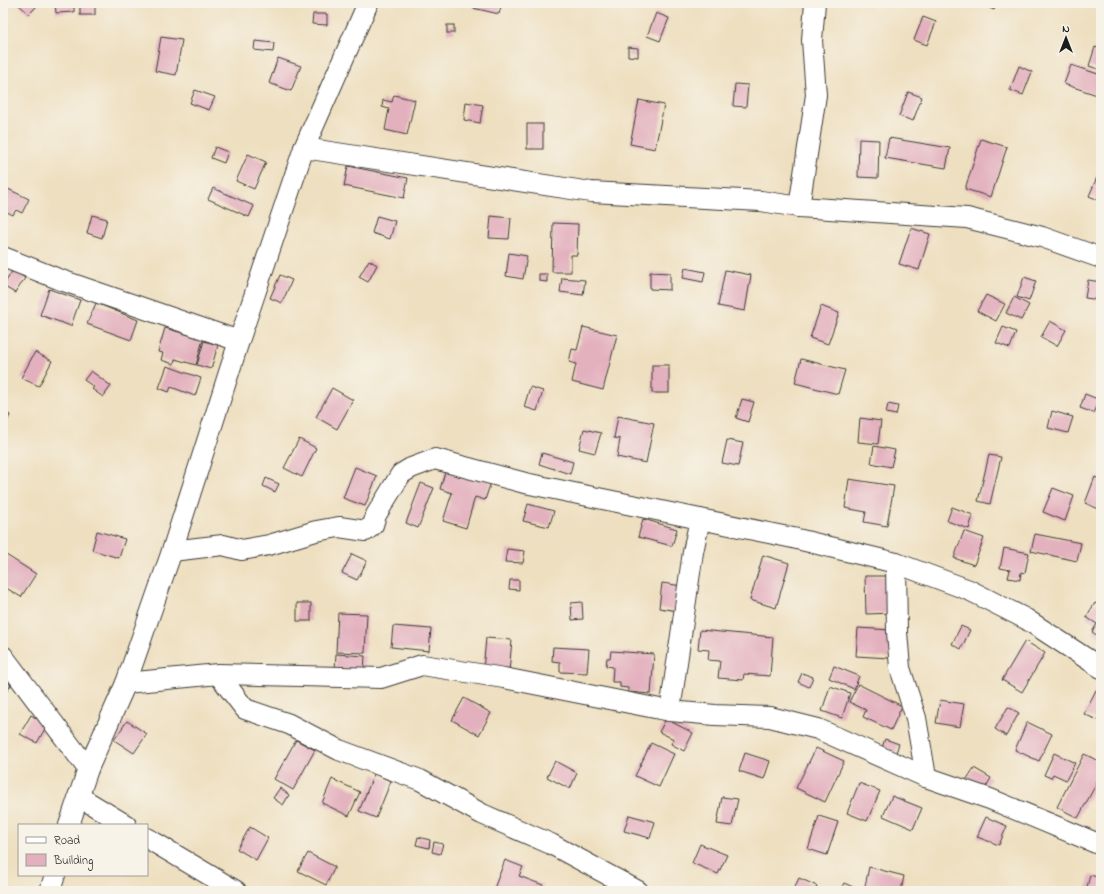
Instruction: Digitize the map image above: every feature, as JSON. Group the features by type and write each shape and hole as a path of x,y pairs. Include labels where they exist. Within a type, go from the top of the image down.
{"street":[{"path":"69,824 88,769 126,683 172,551 238,341 304,148 368,3"},
{"path":"799,207 816,95 812,40 815,3"},
{"path":"304,148 591,192 761,201 799,207 967,218 1042,237 1101,258"},
{"path":"3,257 82,288 238,341"},
{"path":"172,551 223,545 242,550 269,545 316,531 339,527 366,531 372,525 376,515 401,474 411,468 435,459 525,483 792,538 896,563 976,593 1026,619 1101,668"},
{"path":"670,711 693,552 700,519"},
{"path":"896,563 897,632 900,668 916,718 926,777"},
{"path":"3,656 88,769"},
{"path":"126,683 218,674 381,678 422,665 504,678 670,711 715,715 770,717 818,729 926,777 990,799 1101,845"},
{"path":"218,674 245,709 289,724 339,750 420,780 482,814 551,844 638,891"},
{"path":"78,796 124,824"},
{"path":"148,839 236,891"},
{"path":"50,891 54,876"}],"building":[{"path":"36,3 38,5 29,14 18,4"},
{"path":"55,3 74,3 74,12 56,13"},
{"path":"80,3 98,3 98,6 95,6 95,15 80,15"},
{"path":"475,3 502,3 499,14 473,8"},
{"path":"997,3 994,10 981,4"},
{"path":"656,13 669,18 660,41 647,36"},
{"path":"313,14 327,14 327,25 312,24"},
{"path":"923,17 936,22 927,45 914,40"},
{"path":"447,25 454,25 454,33 447,33"},
{"path":"161,37 182,40 176,75 155,71"},
{"path":"255,41 274,43 273,52 254,50"},
{"path":"628,47 638,48 638,57 628,56"},
{"path":"1095,47 1101,49 1101,70 1089,66"},
{"path":"278,58 301,66 291,91 269,83"},
{"path":"1071,65 1101,75 1101,84 1097,95 1064,84"},
{"path":"1019,66 1032,72 1023,95 1010,90"},
{"path":"735,84 748,85 746,107 733,106"},
{"path":"195,90 215,97 209,110 190,103"},
{"path":"908,92 922,97 913,121 899,116"},
{"path":"394,95 415,100 407,135 385,130 389,109 382,107 383,100 392,102"},
{"path":"639,100 664,105 655,149 630,144"},
{"path":"466,102 483,105 480,123 464,120"},
{"path":"527,124 543,124 543,149 527,149"},
{"path":"889,138 950,148 946,168 885,158"},
{"path":"859,139 879,140 878,178 858,177"},
{"path":"981,139 1007,147 991,197 965,189"},
{"path":"215,147 228,152 224,163 211,158"},
{"path":"248,154 266,162 254,189 236,181"},
{"path":"348,166 408,178 404,198 344,186"},
{"path":"1101,168 1101,201 1089,196"},
{"path":"213,188 254,206 249,217 208,199"},
{"path":"8,189 29,199 22,213 16,210 13,215 3,210 3,201"},
{"path":"92,215 107,219 102,238 87,233"},
{"path":"377,216 395,221 390,239 372,233"},
{"path":"491,216 511,218 509,239 489,238"},
{"path":"553,223 578,224 577,255 571,255 571,272 552,272"},
{"path":"911,228 930,234 919,270 899,264"},
{"path":"509,253 527,256 523,279 506,276"},
{"path":"369,260 377,265 368,282 359,277"},
{"path":"685,268 705,272 703,282 683,278"},
{"path":"13,270 25,278 15,293 3,286"},
{"path":"725,270 751,275 745,311 718,306"},
{"path":"650,272 670,273 670,290 650,289"},
{"path":"539,274 547,274 547,282 539,281"},
{"path":"280,275 292,280 282,303 270,298"},
{"path":"1024,277 1036,281 1029,301 1017,297"},
{"path":"562,278 585,280 583,295 560,292"},
{"path":"1088,280 1101,282 1100,300 1085,298"},
{"path":"49,289 80,300 71,326 40,315"},
{"path":"986,295 1005,304 996,321 977,311"},
{"path":"1014,297 1029,305 1021,320 1006,313"},
{"path":"96,303 138,320 131,340 87,324"},
{"path":"821,306 839,313 828,344 810,338"},
{"path":"1050,321 1066,330 1057,346 1041,337"},
{"path":"583,327 617,335 603,390 572,382 576,364 569,362 572,349 577,350"},
{"path":"1003,327 1016,332 1010,348 996,343"},
{"path":"165,328 203,339 196,365 175,359 174,364 161,360 163,353 158,352"},
{"path":"204,341 218,345 211,369 197,365"},
{"path":"35,352 52,361 39,386 21,378"},
{"path":"801,359 845,370 838,394 795,383"},
{"path":"652,365 669,365 669,393 652,393"},
{"path":"167,366 201,378 195,396 171,387 169,392 159,388"},
{"path":"91,371 111,386 103,397 92,389 94,387 84,380"},
{"path":"530,387 543,391 537,411 524,407"},
{"path":"332,388 353,400 337,429 316,417"},
{"path":"1085,394 1100,400 1094,413 1080,408"},
{"path":"742,399 754,402 748,422 736,418"},
{"path":"888,404 898,406 896,415 886,413"},
{"path":"3,411 10,415 3,429"},
{"path":"1052,411 1073,417 1068,433 1048,428"},
{"path":"618,416 654,423 646,463 617,457 620,439 614,438"},
{"path":"860,418 881,421 878,444 858,442"},
{"path":"584,429 601,433 595,453 579,449"},
{"path":"299,439 316,448 302,477 284,468"},
{"path":"727,440 743,443 738,466 722,463"},
{"path":"874,446 895,450 891,467 871,463"},
{"path":"542,453 573,462 570,474 539,464"},
{"path":"989,455 1001,457 990,504 978,501"},
{"path":"355,467 377,476 365,506 343,498"},
{"path":"446,469 491,482 485,500 475,497 466,528 443,521 452,493 440,489"},
{"path":"1095,477 1101,480 1101,510 1085,503"},
{"path":"266,478 279,484 275,492 263,486"},
{"path":"849,479 894,486 887,526 864,522 866,512 845,508"},
{"path":"421,483 434,488 418,528 406,523"},
{"path":"1053,488 1074,496 1065,521 1043,512"},
{"path":"528,504 554,511 549,527 523,521"},
{"path":"952,507 973,515 969,529 947,521"},
{"path":"643,519 677,529 672,546 638,537"},
{"path":"97,531 125,539 119,558 92,550"},
{"path":"964,531 984,538 974,565 954,558"},
{"path":"1035,534 1081,543 1077,561 1031,551"},
{"path":"1004,548 1029,553 1025,573 1021,572 1020,580 1008,578 1010,570 1000,568"},
{"path":"507,549 525,551 523,563 505,562"},
{"path":"3,553 36,574 21,597 3,586"},
{"path":"352,554 367,561 357,580 342,573"},
{"path":"763,555 789,563 776,608 750,600"},
{"path":"865,576 894,576 894,613 866,614"},
{"path":"510,580 519,580 519,590 509,589"},
{"path":"662,583 682,586 678,611 659,608"},
{"path":"582,602 583,619 572,620 571,603"},
{"path":"297,603 311,603 311,621 297,621"},
{"path":"1095,603 1101,606 1101,638 1092,632 1097,624 1086,617"},
{"path":"338,613 367,614 365,653 336,652"},
{"path":"393,626 431,629 429,651 391,647"},
{"path":"961,626 970,630 961,649 952,644"},
{"path":"858,628 891,630 889,658 856,656"},
{"path":"700,630 773,637 770,676 744,674 743,680 718,678 720,661 708,660 709,650 698,649"},
{"path":"486,638 512,640 509,672 483,670"},
{"path":"1025,641 1045,653 1022,692 1002,680"},
{"path":"553,647 589,649 587,673 560,672 560,662 552,661"},
{"path":"611,651 654,654 651,694 628,692 628,688 620,687 620,682 612,682 613,667 606,666 607,658 610,658"},
{"path":"336,654 365,656 364,671 335,669"},
{"path":"834,666 859,676 854,689 829,678"},
{"path":"802,673 813,677 809,687 798,682"},
{"path":"3,680 11,685 3,697"},
{"path":"858,684 902,706 891,730 863,717 866,710 849,702"},
{"path":"830,686 850,693 842,718 822,711"},
{"path":"1096,690 1101,693 1101,712 1097,720 1084,714"},
{"path":"464,698 491,713 479,735 452,720"},
{"path":"940,700 964,704 960,727 936,723"},
{"path":"1008,707 1019,713 1006,736 995,729"},
{"path":"31,715 47,725 37,743 20,734"},
{"path":"666,719 693,733 684,751 671,744 674,739 659,732"},
{"path":"127,721 147,734 134,753 114,740"},
{"path":"1027,722 1052,734 1039,761 1015,750"},
{"path":"885,739 899,744 894,758 880,753"},
{"path":"296,740 315,750 293,790 274,779"},
{"path":"651,743 674,754 659,787 635,776"},
{"path":"816,748 844,761 825,802 796,788"},
{"path":"745,753 770,761 764,779 739,771"},
{"path":"1054,753 1075,763 1066,780 1053,774 1051,778 1044,775"},
{"path":"1084,754 1101,762 1101,775 1078,818 1057,807"},
{"path":"555,761 577,773 570,789 547,777"},
{"path":"974,768 991,778 983,792 965,782"},
{"path":"374,774 391,781 376,818 359,811"},
{"path":"332,779 360,792 349,816 322,803"},
{"path":"859,783 880,791 867,821 847,813"},
{"path":"280,788 289,795 283,805 273,798"},
{"path":"892,796 922,808 913,829 883,816"},
{"path":"722,797 738,799 732,826 717,824"},
{"path":"629,815 655,822 650,838 624,831"},
{"path":"819,816 838,822 827,855 808,849"},
{"path":"986,817 1007,826 999,845 977,837"},
{"path":"250,827 268,838 256,860 237,849"},
{"path":"418,837 430,840 429,848 416,845"},
{"path":"434,842 443,844 440,854 432,852"},
{"path":"700,844 727,855 718,874 692,863"},
{"path":"308,853 335,867 326,885 298,871"},
{"path":"505,860 523,867 519,876 543,885 541,891 493,891"},
{"path":"869,867 904,876 901,891 864,891"},
{"path":"1090,875 1101,878 1101,891 1086,891"},
{"path":"799,878 817,886 815,891 793,891"},
{"path":"844,883 862,891 840,891"}]}
